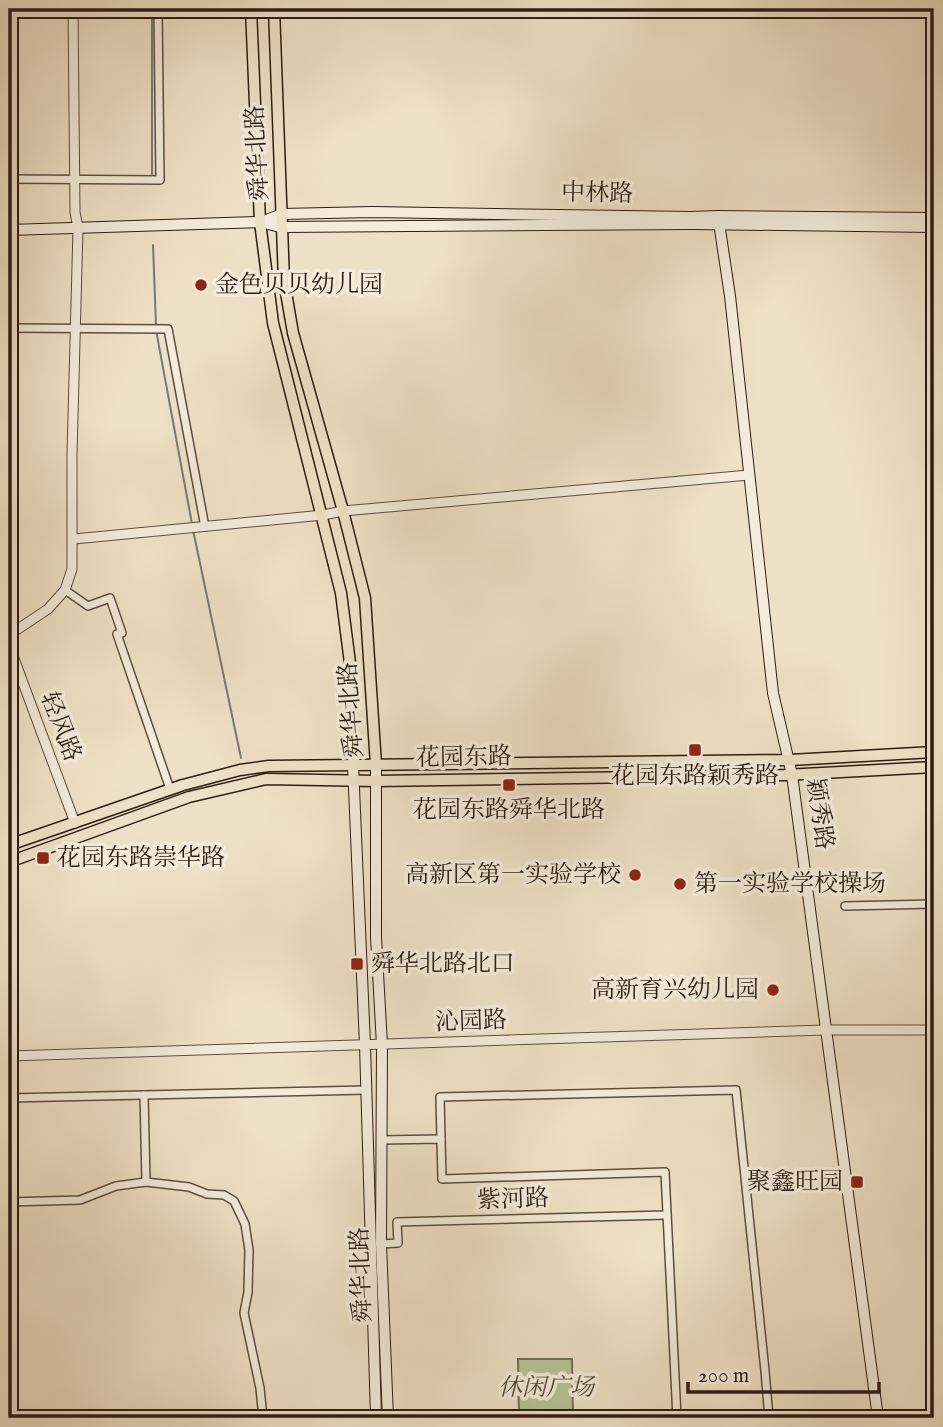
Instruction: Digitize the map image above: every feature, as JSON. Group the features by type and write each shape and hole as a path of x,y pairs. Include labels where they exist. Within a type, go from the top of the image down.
{"main road":[{"name":"舜华北路","path":"251,9 260,222 273,323 341,593 351,663 376,1418"},
{"name":"舜华北路","path":"274,9 284,281 293,333 365,598 376,765 376,937 382,1045 381,1244 388,1418"},
{"name":"中林路","path":"260,222 282,214 372,212 691,217 934,227"},
{"name":"中林路","path":"9,230 260,222 280,227 934,218"},
{"name":"颖秀路","path":"720,220 773,693 790,760 878,1418"},
{"name":"花园东路","path":"9,845 170,789 240,770 269,766 790,760 934,752"},
{"name":"花园东路","path":"9,862 189,797 242,783 286,779 376,781 792,775 934,767"},
{"path":"9,1373 10,1418"}],"street":[{"path":"9,635 48,609 65,590 72,569 78,228 74,180 73,9"},
{"path":"9,179 160,180 158,9"},
{"path":"9,328 168,329 197,527"},
{"path":"74,539 343,511 749,475"},
{"path":"65,590 88,606 110,598 122,633 117,634 170,789"},
{"name":"轻风路","path":"9,645 75,823"},
{"path":"845,906 934,904"},
{"name":"沁园路","path":"9,1056 827,1031 934,1031"},
{"path":"9,1098 366,1090"},
{"path":"677,1418 664,1172 442,1179 440,1097 736,1090 769,1418 762,1418"},
{"path":"144,1095 146,1182"},
{"path":"382,1140 441,1139"},
{"path":"9,1202 80,1200 116,1186 146,1182 189,1186 207,1194 224,1195 234,1201 245,1224 249,1260 244,1313 260,1388 263,1418"},
{"name":"紫河路","path":"381,1244 398,1243 397,1222 667,1215"}],"green space":[{"name":"休闲广场","path":"518,1359 572,1359 573,1418 519,1418"}],"waterway":[{"path":"152,9 152,174"},
{"path":"153,245 156,325"},
{"path":"156,330 192,524"},
{"path":"193,530 241,758"}],"place":[{"name":"金色贝贝幼儿园","path":"201,285"},
{"name":"花园东路颖秀路","path":"695,750"},
{"name":"花园东路舜华北路","path":"509,785"},
{"name":"花园东路崇华路","path":"43,858"},
{"name":"高新区第一实验学校","path":"635,875"},
{"name":"第一实验学校操场","path":"680,884"},
{"name":"舜华北路北口","path":"357,964"},
{"name":"高新育兴幼儿园","path":"773,990"},
{"name":"聚鑫旺园","path":"857,1182"}]}
